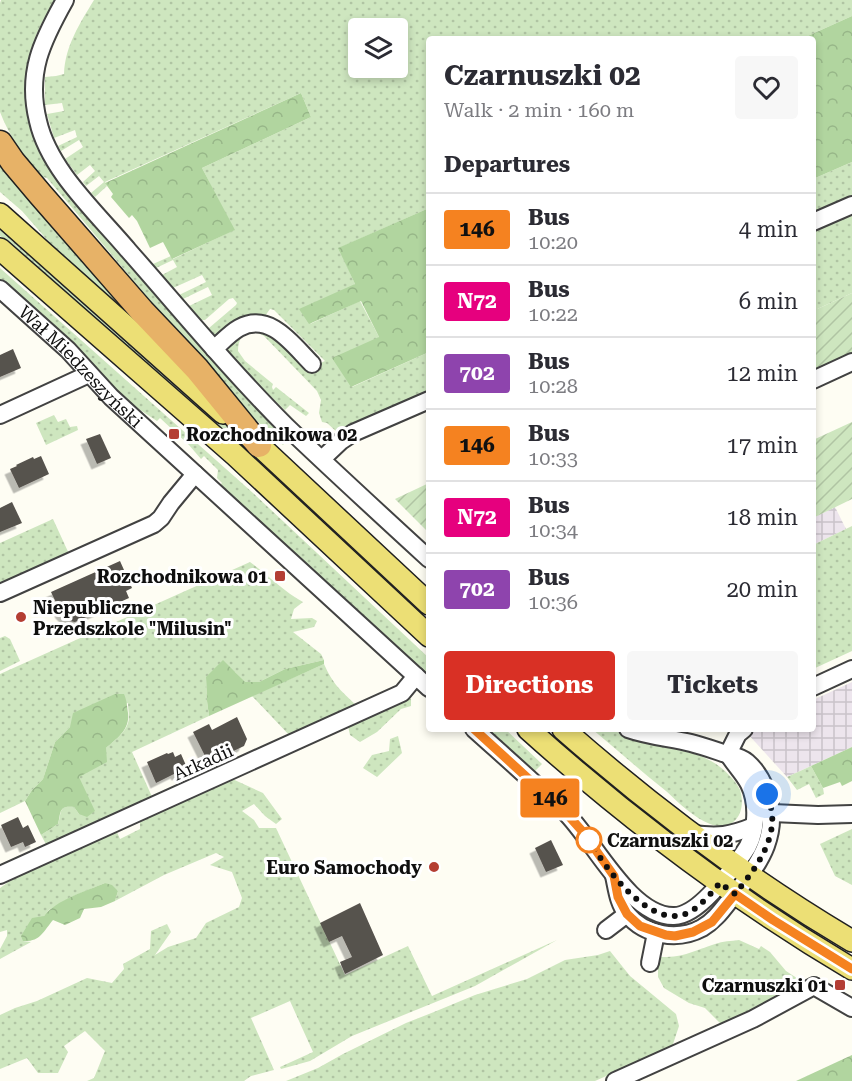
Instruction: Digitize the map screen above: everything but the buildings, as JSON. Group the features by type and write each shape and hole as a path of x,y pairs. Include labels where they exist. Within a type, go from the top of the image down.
{"highway":[{"path":"0,143 40,194 142,311 197,369 259,445"}],"main road":[{"path":"0,214 259,445 426,601"},
{"name":"Wał Miedzeszyński","path":"0,249 235,455 426,633"},
{"path":"531,732 634,819 728,889 852,969"},
{"path":"566,732 613,772 742,871 852,941"}],"street":[{"path":"64,0 44,40 35,72 34,87 35,108 44,142 55,162 214,349 287,426 426,556"},
{"path":"816,221 852,205"},
{"name":"Wał Miedzeszyński","path":"0,289 68,350 111,397 426,685"},
{"path":"214,349 240,327 249,324 266,325 281,333 312,364"},
{"path":"816,379 852,362"},
{"path":"0,415 89,374"},
{"path":"322,459 353,433 426,401"},
{"path":"0,593 154,524 195,474"},
{"path":"816,686 852,669"},
{"name":"Arkadii","path":"0,875 402,693 416,676"},
{"path":"477,732 566,813 583,832 614,876 650,909 666,916 682,915 728,889"},
{"path":"614,876 618,897 627,914 640,926 656,933 684,935 703,927 717,917 728,889 742,871 765,849 772,825 772,813 767,794 755,770 746,761 737,756 691,743 642,732"},
{"path":"728,754 740,732"},
{"path":"728,754 748,782 755,812 754,826 742,871"},
{"path":"772,813 852,814"},
{"path":"692,834 725,836 754,826"},
{"path":"606,930 627,914"},
{"path":"650,963 656,933"},
{"path":"615,1081 753,1019 814,986 852,1008"}],"shaded area":[{"path":"835,507 846,529 816,544 816,516"},
{"path":"852,682 852,747 787,777 746,732 816,732 816,699"}],"green space":[{"path":"1,0 56,0 37,33 27,72 27,99 31,125 39,148 55,175 290,437 283,445 234,400 47,178 39,176 17,145 0,112"},
{"path":"94,0 852,0 852,16 808,36 426,36 426,209 339,248 355,284 310,324 360,301 379,337 352,387 426,353 426,396 339,434 327,423 322,422 319,413 321,400 317,391 264,336 254,332 245,334 240,340 238,351 245,361 273,384 273,390 276,387 309,413 306,416 290,405 285,410 299,424 267,393 226,349 228,343 253,329 272,334 309,368 325,361 274,310 270,309 265,316 216,337 209,328 236,305 233,298 205,320 201,320 189,306 212,295 208,287 183,299 179,295 206,282 202,275 173,288 162,275 177,267 173,260 156,268 153,264 171,256 173,259 234,230 202,168 311,117 301,93 105,182 107,186 95,197 91,193 104,182 99,176 86,186 83,182 95,171 90,165 77,175 65,159 83,147 79,140 61,151 58,146 77,137 75,130 54,138 47,114 64,111 62,103 45,105 45,77 64,74 70,44"},
{"path":"852,16 852,162 816,178 816,36 808,36"},
{"path":"301,93 311,117 202,168 235,230 172,259 163,242 150,248 137,221 132,215 129,218 111,197 113,194 105,183"},
{"path":"852,162 852,201 816,218 816,178"},
{"path":"0,164 144,329 49,242 22,211 0,192"},
{"path":"852,208 852,293 816,310 816,225"},
{"path":"426,209 426,353 351,387 332,358 379,337 361,301 309,324 299,309 355,284 338,248"},
{"path":"0,226 267,462 261,468 0,236"},
{"path":"0,268 253,493 426,655 426,675 219,486 222,483 217,478 218,470 204,456 201,459 160,418 157,421 117,392 65,336 0,279"},
{"path":"852,293 852,357 816,374 816,310"},
{"path":"54,415 58,422 66,419 70,427 77,426 78,430 46,445 36,423"},
{"path":"852,422 852,499 816,517 816,439"},
{"path":"426,484 426,530 395,499"},
{"path":"53,519 70,556 0,586 0,543"},
{"path":"852,526 852,651 816,668 816,544"},
{"path":"250,562 303,602 294,609 291,619 312,618 317,621 314,627 293,632 321,654 324,660 285,669 259,682 244,682 235,672 206,677 209,716 132,752 153,799 48,848 41,835 58,824 63,808 74,807 79,814 79,777 124,731 129,721 128,703 70,727 55,742 43,779 25,801 0,813 0,674"},
{"path":"5,636 10,639 20,661 0,671 0,638"},
{"path":"223,660 245,682 259,682 285,669 324,660 324,664 209,716 206,677"},
{"path":"324,664 337,686 356,705 290,736 252,696"},
{"path":"115,694 124,694 126,701 128,719 125,729 106,748 107,762 79,777 95,811 87,817 79,814 74,807 65,807 61,811 58,824 41,835 25,801 43,779 55,742 70,727 73,713"},
{"path":"406,696 411,699 411,706 401,709 377,732 360,742 350,735 348,726"},
{"path":"488,732 508,732 542,764 533,773"},
{"path":"596,732 617,732 649,744 689,752 708,759 732,778 740,790 742,806 737,819 726,826 718,826 698,818"},
{"path":"398,736 402,753 377,777 363,768 372,755 389,751 390,739"},
{"path":"852,747 852,781 842,786 840,782 823,788 811,766"},
{"path":"811,766 824,794 816,798 809,784 797,790 787,777"},
{"path":"228,777 263,793 282,819 276,824 254,804 242,811 254,820 259,828 276,828 345,975 408,946 432,996 557,940 475,986 352,1036 310,1061 281,1069 280,1067 313,1052 290,1001 251,1018 274,1070 251,1076 244,1081 87,1081 94,1078 105,1051 85,1031 64,1046 68,1052 58,1073 38,1073 27,1058 0,1069 0,1015 87,978 112,983 124,969 123,964 150,949 151,931 167,924 171,932 155,955 168,947 196,938 206,923 239,907 242,898 232,872 210,865 224,857 216,853 164,875 115,901 118,891 105,883 71,897 49,910 23,941 31,942 0,959 0,949 7,936 7,930 0,932 0,888 13,875 116,830 120,839 140,829 140,821 150,812"},
{"path":"852,829 852,885 835,876 820,844"},
{"path":"105,883 112,885 118,891 115,901 101,907 84,909 80,918 65,925 53,920 37,938 23,941 21,936 32,918 44,916 56,905"},
{"path":"739,940 759,949 761,946 770,952 786,971 806,984 722,1025 705,1008 689,1003 664,988 658,977 658,957 681,955 718,943"},
{"path":"610,951 630,976 676,1014 679,1026 672,1047 595,1081 286,1081 318,1068 406,1023 475,995 527,979 565,960"},
{"path":"852,1055 852,1081 796,1081"}],"bus line":[{"name":"146","path":"477,732 566,813 583,832 614,876 618,897 627,914 640,926 666,935 675,936 693,932 712,922 735,894 852,969"}],"place":[{"name":"Rozchodnikowa 02","path":"174,434"},
{"name":"Rozchodnikowa 01","path":"280,576"},
{"name":"Niepubliczne Przedszkole \"Milusin\"","path":"21,617"},
{"name":"Czarnuszki 02","path":"589,840"},
{"name":"Euro Samochody","path":"434,867"},
{"name":"Czarnuszki 01","path":"840,985"}],"route":[{"path":"589,840 614,876 642,903 666,916 682,915 699,905 720,883 735,894 750,876 765,849 772,825 772,813 767,794"}]}
